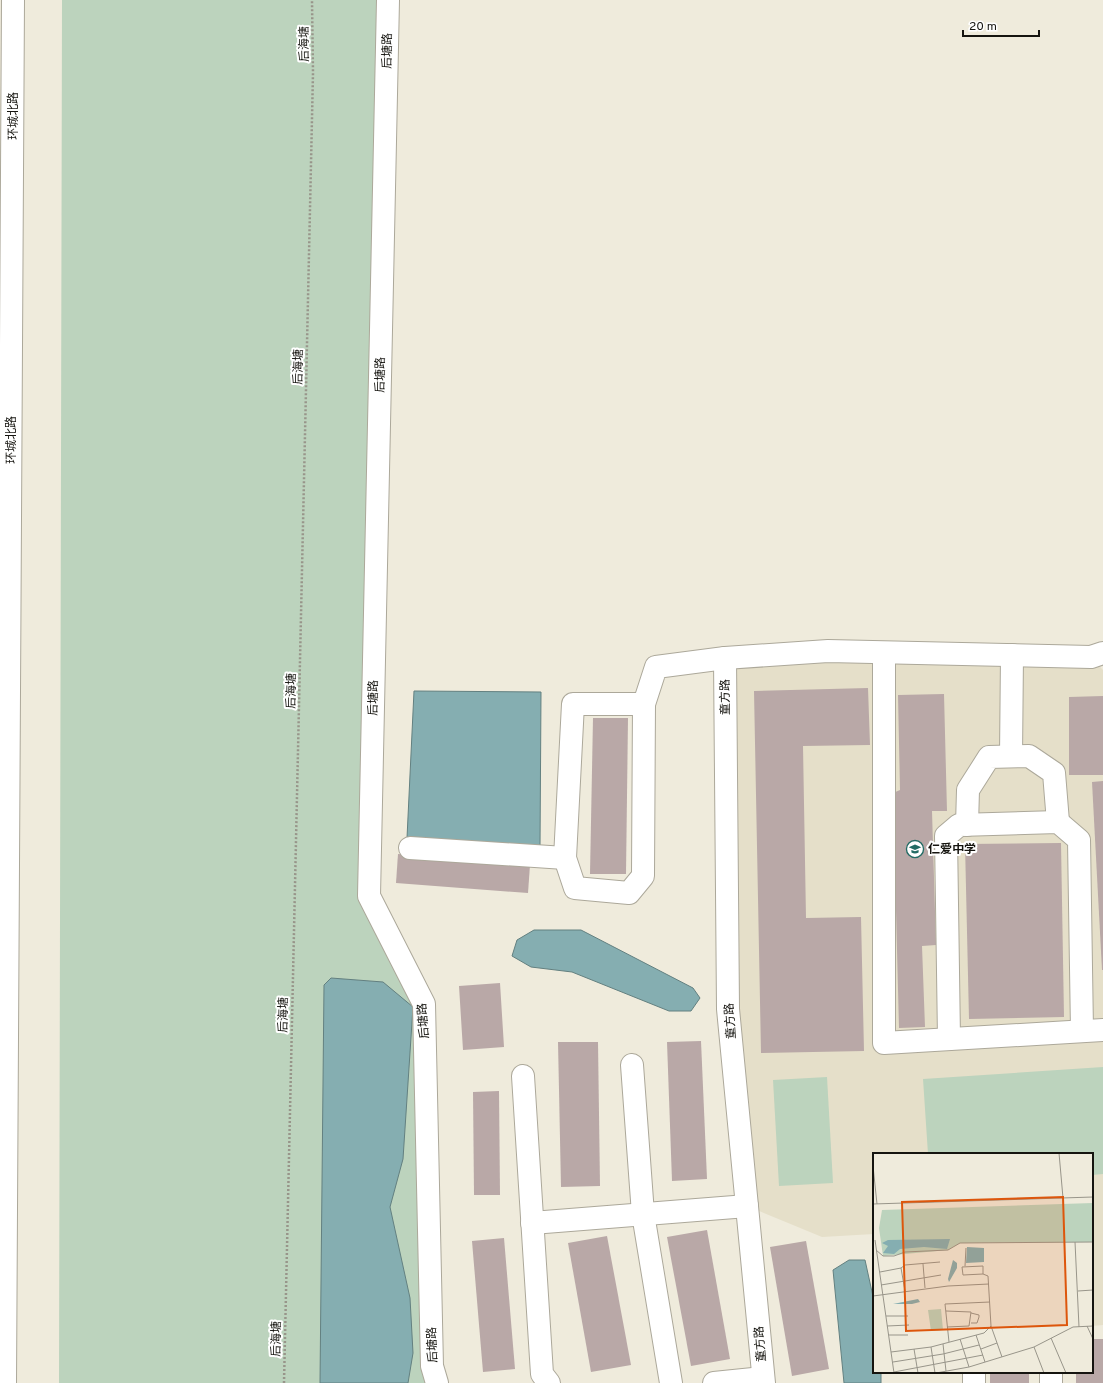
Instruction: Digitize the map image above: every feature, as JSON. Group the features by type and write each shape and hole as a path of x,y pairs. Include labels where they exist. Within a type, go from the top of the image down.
{"street":[{"name":"环城北路","path":"5,1383 13,0"},
{"name":"后塘路","path":"388,0 368,896 424,1004 432,1366 436,1383"},
{"path":"644,704 573,704 565,858 575,888 629,893 643,876 644,704 656,667 725,658 828,651 1012,655 1099,660"},
{"path":"884,653 884,1043 1103,1030"},
{"path":"1011,756 1012,655"},
{"name":"童方路","path":"725,658 728,1009 763,1380"},
{"path":"967,825 968,790 989,757 1011,756 1029,756 1054,773 1058,822"},
{"path":"950,1039 946,836 959,825 1058,822 1079,840 1082,1032"},
{"path":"410,848 565,858"},
{"path":"632,1065 643,1214 671,1383"},
{"path":"523,1076 542,1374 549,1383"},
{"path":"532,1223 747,1206"},
{"path":"714,1383 763,1380"}],"path":[{"name":"后海塘","path":"284,1383 313,80 312,0"}],"shaded area":[{"name":"仁爱中学","path":"1091,657 1103,670 1103,1325 1093,1326 1093,1153 873,1153 873,1234 822,1237 747,1206 725,658"}],"green space":[{"path":"62,0 391,0 369,896 424,1004 437,1383 59,1383"},
{"path":"1103,1067 1103,1174 1093,1175 1093,1153 928,1153 923,1079"},
{"path":"827,1077 833,1183 779,1186 773,1080"}],"water":[{"path":"414,691 541,692 540,848 407,838"},
{"path":"534,930 581,930 693,988 700,998 691,1011 669,1011 572,972 531,967 512,956 517,940"},
{"path":"331,978 383,982 413,1007 403,1159 390,1207 410,1298 413,1353 408,1383 320,1383 324,985"},
{"path":"849,1260 865,1260 873,1296 873,1373 881,1373 881,1383 844,1383 833,1270"}],"building":[{"path":"868,688 870,745 803,746 806,918 861,917 864,1051 761,1053 754,691"},
{"path":"944,694 947,811 932,811 936,945 922,946 925,1027 899,1028 893,793 900,790 898,695"},
{"path":"1103,696 1103,775 1069,775 1069,697"},
{"path":"593,718 628,718 626,874 590,874"},
{"path":"1103,781 1103,970 1102,970 1092,782"},
{"path":"1061,843 1064,1017 969,1019 965,844"},
{"path":"398,854 530,865 528,893 396,883"},
{"path":"500,983 504,1047 463,1050 459,986"},
{"path":"701,1041 707,1179 672,1181 667,1042"},
{"path":"558,1042 598,1042 600,1186 561,1187"},
{"path":"499,1091 500,1195 474,1195 473,1092"},
{"path":"707,1230 730,1359 691,1366 667,1237"},
{"path":"607,1236 631,1365 591,1372 568,1243"},
{"path":"504,1238 515,1369 483,1372 472,1241"},
{"path":"806,1241 829,1369 792,1376 770,1247"},
{"path":"1093,1339 1103,1339 1103,1383 1076,1383 1076,1373 1093,1373"},
{"path":"990,1373 1029,1373 1029,1383 990,1383"}],"place":[{"name":"仁爱中学","path":"915,849"}]}
